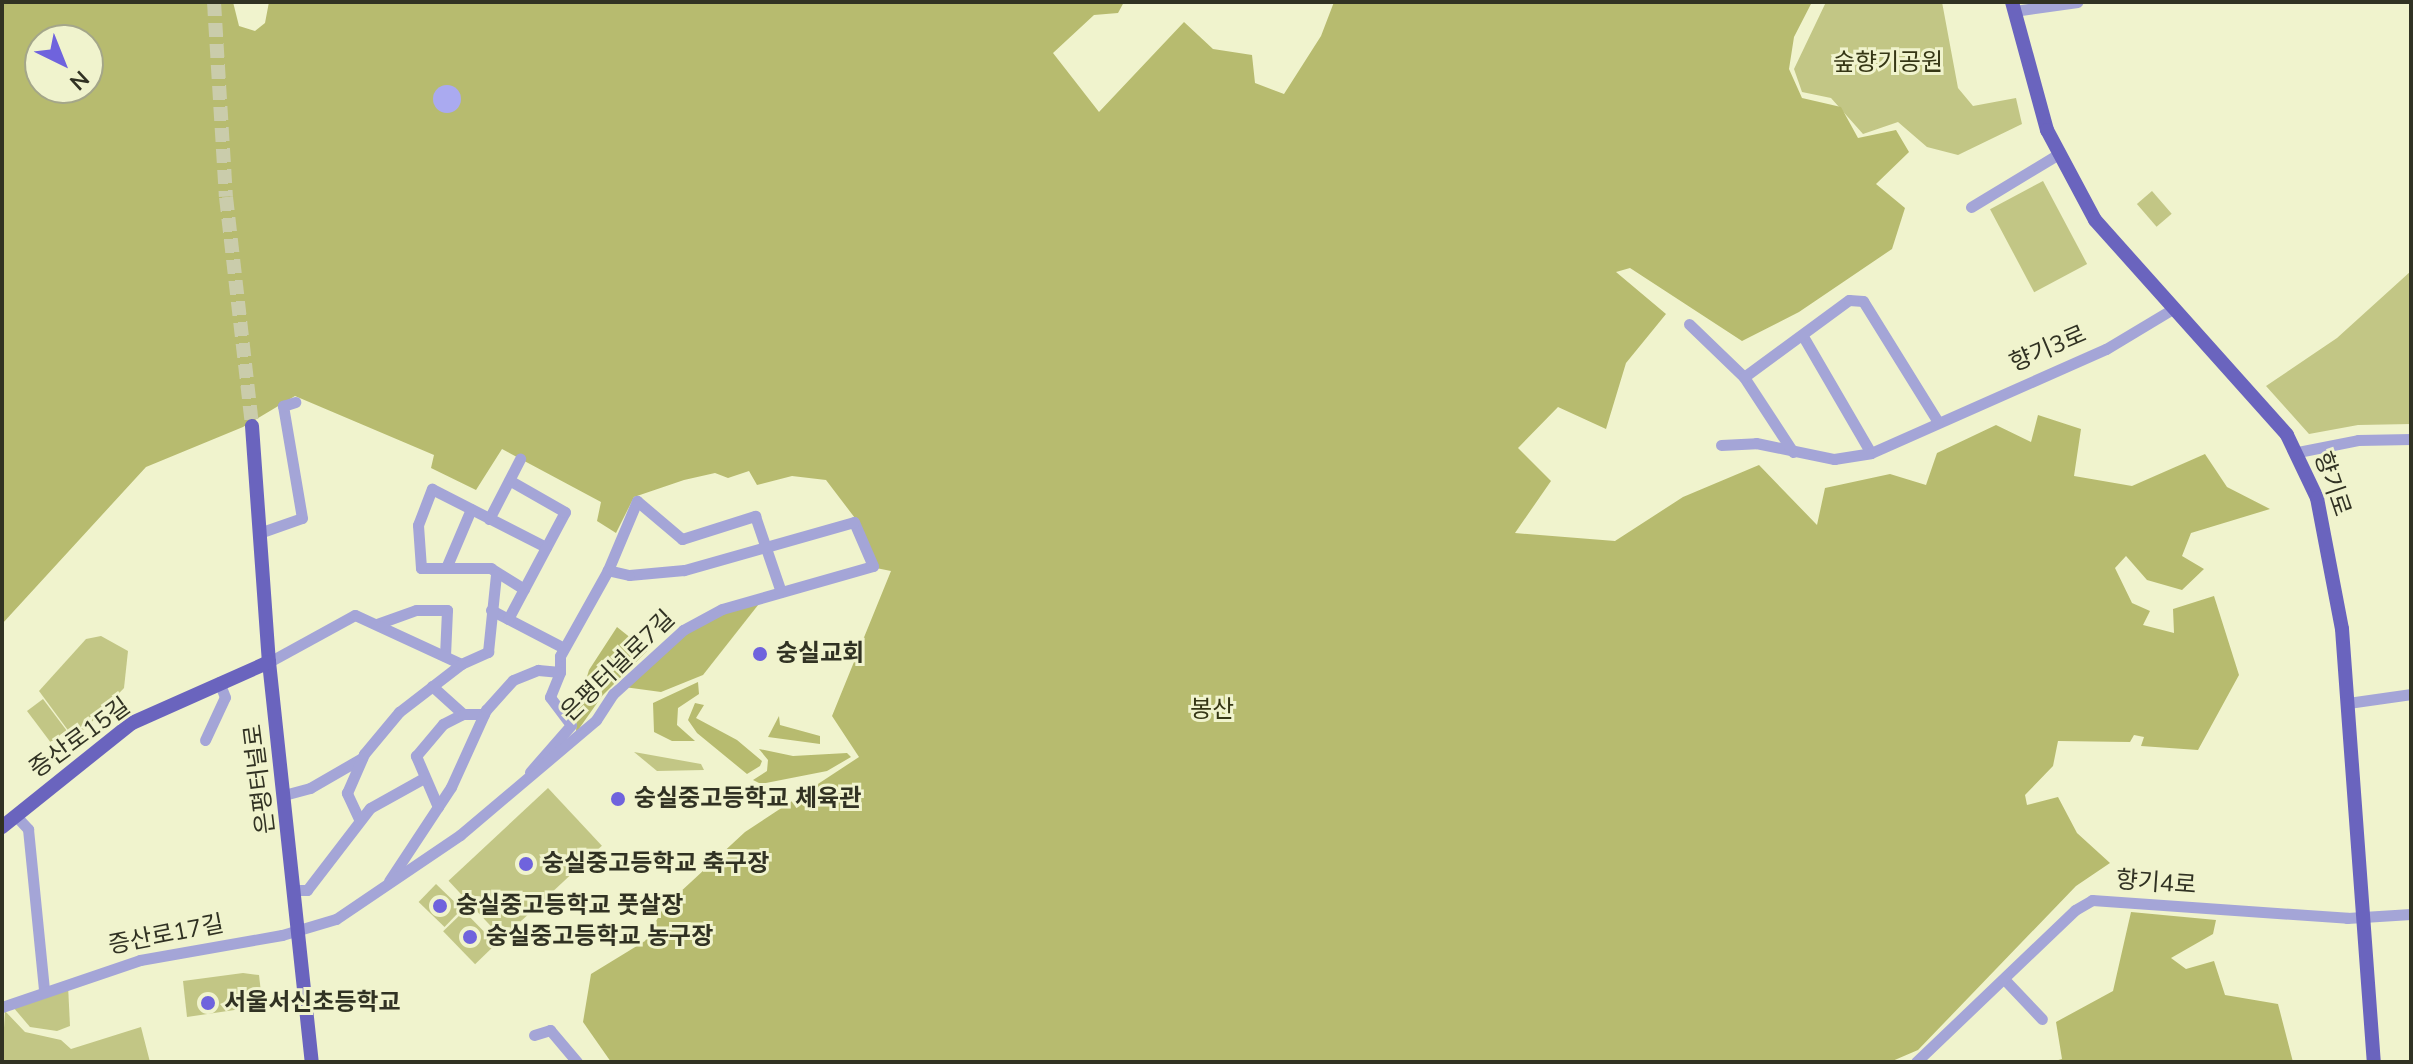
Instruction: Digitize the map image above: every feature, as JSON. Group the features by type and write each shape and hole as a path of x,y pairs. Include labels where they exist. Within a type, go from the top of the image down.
{"main road":[{"name":"향기로","path":"2013,7 2038,107 2057,155 2095,220 2171,310 2262,405 2298,452 2332,558 2348,703 2360,918 2374,1062"},
{"name":"은평터널로","path":"252,426 269,662 296,890 312,1062"},
{"name":"증산로15길","path":"2,827 132,723 269,662"}],"street":[{"name":"향기로","path":"2013,7 2077,2"},
{"path":"1971,207 2057,155"},
{"path":"1744,377 1804,338 1849,300 1863,301 1938,422"},
{"name":"향기3로","path":"1721,445 1756,443 1834,459 1871,453 2106,349 2171,310"},
{"path":"1689,324 1744,377 1794,453"},
{"path":"1804,338 1871,453"},
{"path":"262,532 302,518 283,406 295,402"},
{"path":"2298,452 2358,440 2411,439"},
{"path":"489,519 520,459"},
{"path":"508,619 565,512 509,480"},
{"path":"524,589 491,568 421,568 418,525 432,489 546,547"},
{"path":"528,776 534,762 571,725 550,697 560,672 564,648 608,570 637,501 682,539 755,516 781,592"},
{"path":"446,568 471,509"},
{"name":"은평터널로7길","path":"299,928 336,919 460,835 596,720 613,694 683,630 722,609 873,566 854,522 765,545"},
{"path":"608,570 661,574 765,545"},
{"path":"359,819 347,793 362,758 399,712 461,664 488,652 496,574"},
{"path":"377,624 416,610 447,610 445,656"},
{"path":"491,610 564,648"},
{"path":"269,662 355,615 461,664"},
{"name":"은평터널로7길","path":"386,886 438,807 484,714 513,680 538,670 560,672"},
{"path":"205,740 225,697 219,682"},
{"path":"432,686 463,714"},
{"path":"2348,703 2411,694"},
{"path":"438,807 416,756 443,724 463,714 484,714"},
{"path":"284,795 310,788 344,764 362,758"},
{"path":"296,890 307,890 359,819 389,794 424,778"},
{"path":"16,816 28,829 44,990"},
{"name":"향기4로","path":"1916,1062 2092,900 2360,918 2411,914"},
{"name":"증산로17길","path":"2,1007 44,990 140,960 299,928"},
{"path":"2004,979 2042,1019"},
{"path":"534,1035 550,1030 577,1062"}],"green space":[{"name":"봉산","path":"2,2 233,2 239,26 255,31 265,23 269,2 1124,2 1118,13 1094,15 1053,53 1099,112 1184,22 1213,49 1252,55 1255,83 1284,94 1321,36 1334,2 1812,2 1794,37 1789,69 1802,98 1841,107 1858,138 1896,130 1909,152 1876,184 1905,208 1892,249 1799,312 1742,341 1630,268 1616,272 1666,314 1626,363 1606,429 1558,407 1518,448 1551,481 1515,533 1615,541 1683,497 1759,465 1817,525 1825,488 1890,474 1926,485 1937,453 1996,425 2031,442 2038,415 2081,429 2074,476 2132,486 2205,454 2227,487 2270,509 2191,533 2182,556 2204,569 2182,590 2147,580 2126,556 2115,568 2132,603 2150,611 2143,625 2174,633 2173,609 2214,596 2239,675 2198,750 2141,746 2144,737 2134,735 2130,742 2058,741 2053,766 2025,795 2027,805 2058,797 2077,833 2110,863 2076,886 1918,1050 1890,1062 611,1062 583,1022 591,974 645,941 664,907 745,832 859,757 832,716 891,571 876,568 858,522 826,480 792,476 757,485 749,471 728,478 715,473 684,480 634,497 616,533 597,521 601,502 502,449 476,490 431,468 434,455 295,396 243,427 146,467 2,624"},
{"name":"숲향기공원","path":"1826,2 1942,2 1958,88 1973,106 2016,98 2022,124 1958,155 1927,147 1898,122 1863,134 1831,98 1802,92 1794,69"},
{"path":"2043,181 2087,264 2034,292 1990,209"},
{"path":"2152,191 2172,214 2157,227 2137,204"},
{"path":"2411,271 2411,424 2358,425 2309,434 2266,386 2337,338"},
{"path":"762,600 703,675 661,692 624,687 684,634 726,610"},
{"path":"617,627 647,651 602,696 576,733 577,710 589,670"},
{"path":"101,636 128,651 124,688 85,729 70,733 39,691 86,639"},
{"path":"698,682 699,694 678,708 677,725 695,741 672,741 654,732 653,703"},
{"path":"43,699 66,730 50,742 27,711"},
{"path":"695,703 704,705 696,718 737,740 762,761 760,766 747,774 697,733 688,720"},
{"path":"779,716 780,725 820,736 820,744 768,737"},
{"path":"759,749 793,756 847,753 851,757 827,771 761,784 753,780 767,771 768,760"},
{"path":"634,752 701,764 704,770 657,771"},
{"name":"숭실중고등학교 축구장","path":"548,788 602,846 502,939 449,881"},
{"name":"숭실중고등학교 풋살장","path":"436,884 462,909 445,927 419,902"},
{"name":"숭실중고등학교 농구장","path":"464,911 496,944 475,964 443,931"},
{"path":"2131,912 2216,920 2213,934 2171,958 2186,969 2214,961 2225,995 2278,1004 2293,1062 2051,1062 2062,1059 2056,1022 2113,991"},
{"path":"243,973 259,975 262,1001 248,1008 187,1017 183,981"},
{"path":"68,985 70,1026 57,1031 30,1027 13,1007"},
{"path":"5,1011 25,1032 61,1040 71,1049 141,1027 150,1062 2,1062"}],"water":[{"path":"447,85 457,89 461,99 457,109 447,113 437,109 433,99 437,89"}],"tunnel":[{"path":"214,2 226,197 252,426"}],"place":[{"name":"숭실교회","path":"760,654"},
{"name":"숭실중고등학교 체육관","path":"618,799"},
{"name":"숭실중고등학교 축구장","path":"526,864"},
{"name":"숭실중고등학교 풋살장","path":"440,906"},
{"name":"숭실중고등학교 농구장","path":"470,937"},
{"name":"서울서신초등학교","path":"208,1003"}]}
